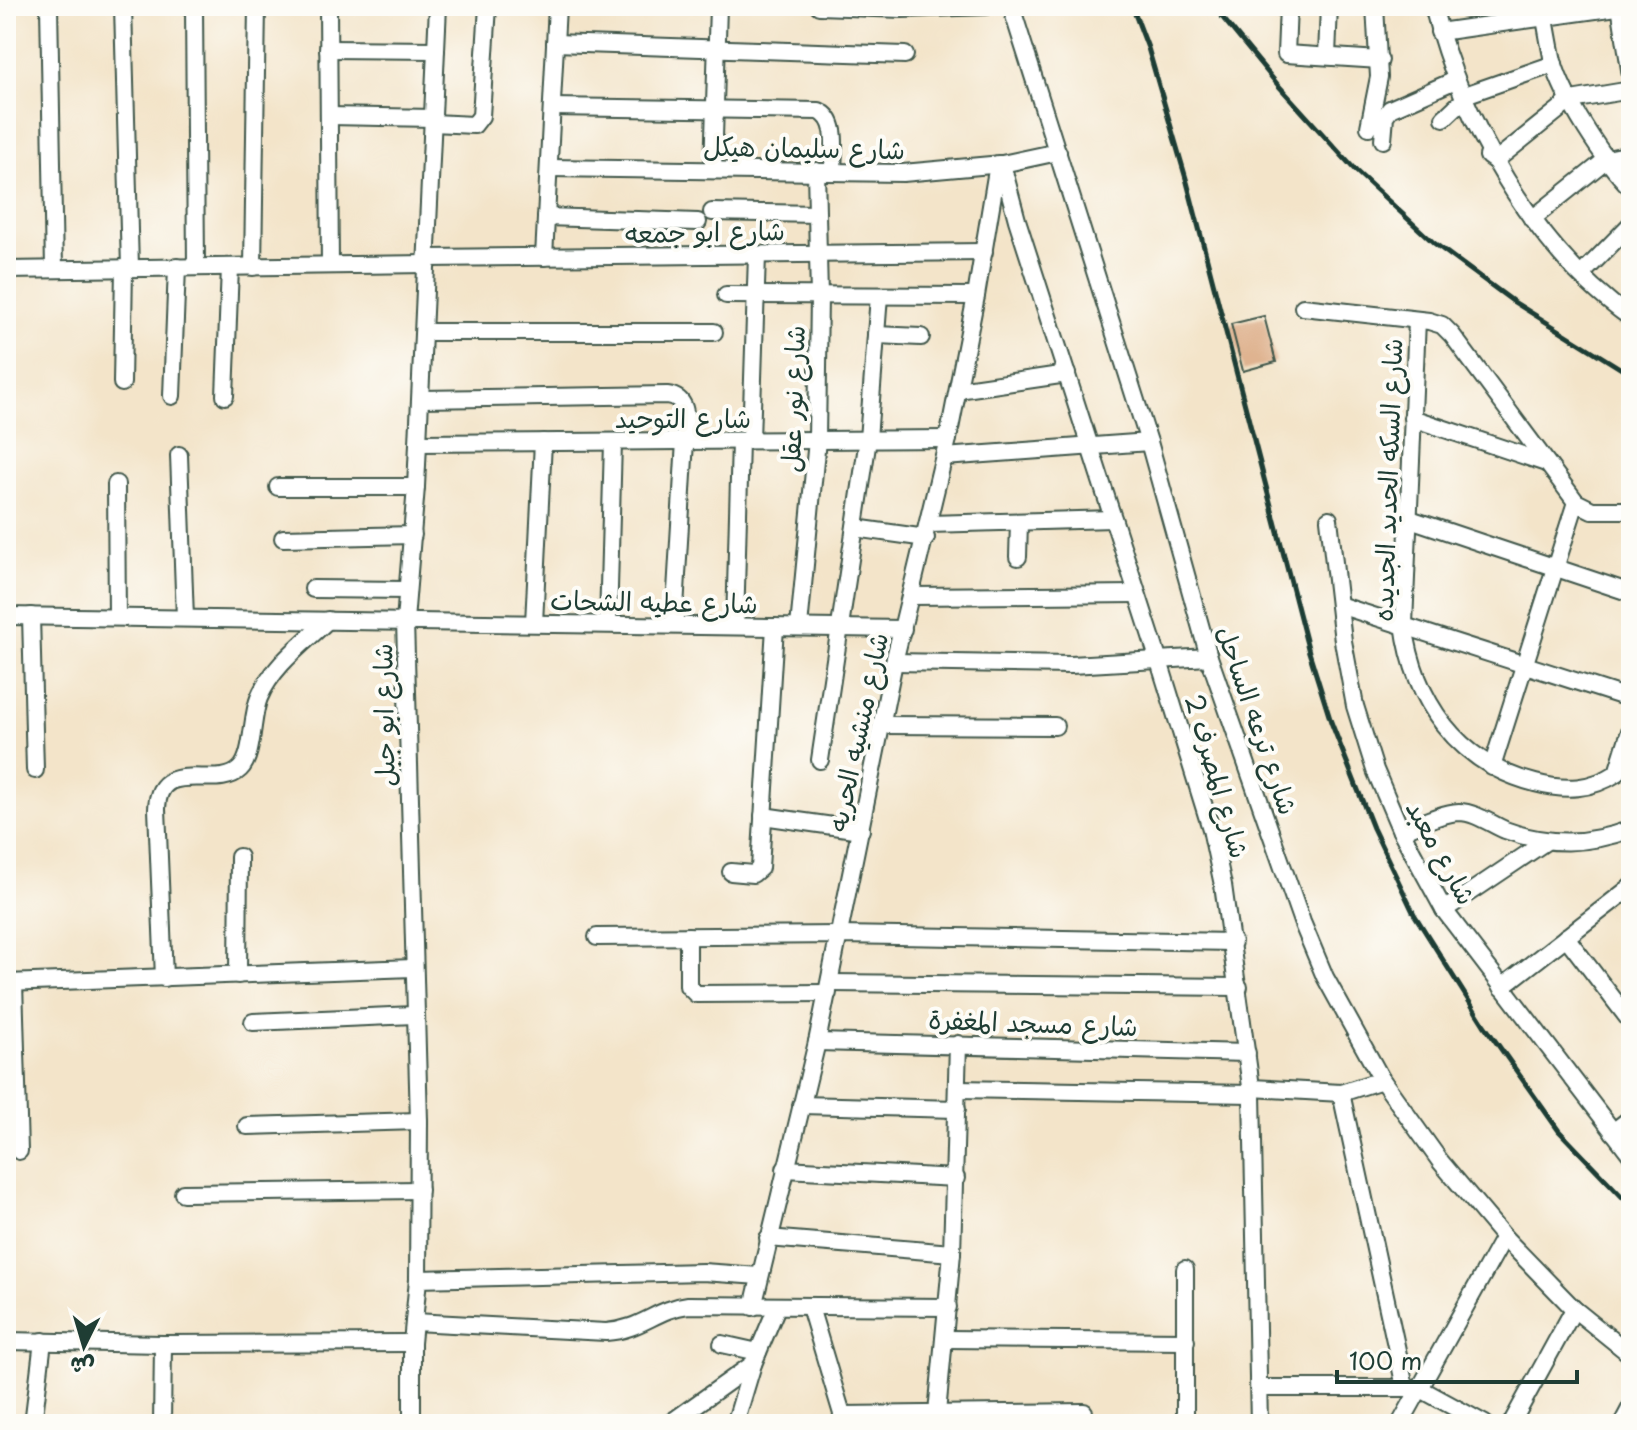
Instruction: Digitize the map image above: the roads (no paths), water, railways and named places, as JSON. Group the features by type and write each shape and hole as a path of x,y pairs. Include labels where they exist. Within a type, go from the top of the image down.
{"street":[{"path":"49,6 54,269"},
{"path":"122,383 127,268 123,6"},
{"path":"194,6 196,267"},
{"path":"253,267 257,6"},
{"path":"328,6 330,265"},
{"name":"شارع ابو جبل","path":"412,1424 412,1343 418,1279 419,1121 405,621 421,399 438,6"},
{"path":"329,116 433,120 474,125 481,116 488,6"},
{"path":"544,257 557,6"},
{"path":"713,170 718,6"},
{"path":"819,6 902,9 987,6"},
{"name":"شارع ترعه الساحل","path":"1011,6 1149,442 1209,657 1302,922 1325,977 1382,1080 1440,1161 1504,1237 1574,1309 1631,1355"},
{"path":"1288,6 1286,54 1380,60"},
{"path":"1327,56 1329,6"},
{"path":"1369,127 1380,60 1375,6"},
{"path":"1433,6 1462,99 1495,161 1532,219 1581,275 1629,311"},
{"path":"1439,32 1544,11 1622,6 1631,76"},
{"path":"1544,11 1554,64 1571,100 1607,159 1631,188"},
{"path":"555,43 905,55"},
{"path":"328,49 436,50"},
{"path":"1444,118 1462,99 1554,64"},
{"path":"1383,140 1385,116 1390,109 1452,74"},
{"path":"1495,161 1571,100 1631,90"},
{"path":"552,107 819,111 832,125 833,172"},
{"name":"شارع سليمان هيكل","path":"549,168 903,173 1000,164 1058,152"},
{"path":"1532,219 1607,159 1631,154"},
{"name":"شارع منشيه الحريه","path":"753,1307 817,1042 894,662 948,439 1000,164"},
{"name":"شارع المصرف 2","path":"1000,164 1211,829 1233,942 1252,1091 1259,1424"},
{"name":"شارع نور عقل","path":"799,627 817,440 819,296 816,171"},
{"path":"546,217 817,214"},
{"path":"1581,275 1631,224"},
{"name":"شارع ابو جمعه","path":"6,270 253,267 544,257 984,252"},
{"path":"735,626 757,255"},
{"path":"172,396 177,267"},
{"path":"225,396 230,267"},
{"path":"726,295 976,296"},
{"path":"820,760 868,439 879,296"},
{"path":"1303,307 1436,322 1448,329 1576,502 1592,510 1631,510"},
{"name":"شارع السكه الحديد الجديده","path":"1417,320 1404,624 1415,676 1426,700 1454,738 1492,767 1525,781 1560,789 1590,786 1624,775"},
{"path":"424,332 714,332"},
{"path":"876,335 921,337"},
{"path":"958,390 1067,374"},
{"path":"421,399 677,397 683,401 685,441 674,625"},
{"path":"1412,418 1546,463"},
{"name":"شارع التوحيد","path":"418,443 948,439"},
{"path":"534,623 543,442"},
{"path":"608,624 613,442"},
{"path":"944,457 1149,442"},
{"path":"179,455 185,618"},
{"path":"116,484 117,617"},
{"path":"278,487 416,487"},
{"path":"1492,767 1576,502"},
{"path":"1407,518 1631,593"},
{"path":"855,528 927,531 1019,522 1113,519"},
{"name":"شارع معبد","path":"1329,519 1348,673 1375,770 1401,831 1444,910 1631,1155"},
{"path":"1018,557 1019,522"},
{"path":"283,538 413,535"},
{"path":"313,589 407,590"},
{"path":"911,596 1137,594"},
{"path":"1339,605 1631,699"},
{"name":"شارع عطيه الشحات","path":"6,616 903,629"},
{"path":"31,616 35,770"},
{"path":"164,978 157,809 160,793 165,785 182,777 223,776 241,768 247,759 255,709 266,684 274,672 328,620"},
{"path":"731,872 753,874 760,868 775,627"},
{"path":"894,662 1071,665 1209,657"},
{"path":"882,725 1055,726"},
{"path":"1624,775 1631,728"},
{"path":"1401,831 1447,814 1462,812 1507,831 1545,842 1593,840 1631,829"},
{"path":"763,816 861,830"},
{"path":"1444,910 1545,842"},
{"path":"238,975 239,857"},
{"path":"1502,987 1631,887"},
{"path":"597,937 840,935 1233,942"},
{"path":"688,936 688,986 696,994 829,988 1239,987"},
{"path":"1566,937 1628,1013"},
{"path":"19,1151 10,983 413,968"},
{"path":"253,1022 414,1015"},
{"name":"شارع مسجد المغفرة","path":"817,1042 1247,1053"},
{"path":"937,1413 952,1253 958,1044"},
{"path":"958,1089 1341,1093 1382,1080"},
{"path":"1341,1093 1412,1387"},
{"path":"801,1105 957,1109"},
{"path":"1613,1132 1631,1118"},
{"path":"247,1126 419,1121"},
{"path":"785,1169 956,1178"},
{"path":"183,1193 419,1190"},
{"path":"1400,1424 1412,1387 1504,1237"},
{"path":"768,1238 952,1253"},
{"path":"1185,1269 1185,1424"},
{"path":"418,1279 703,1272 759,1276"},
{"path":"414,1322 606,1332 635,1327 674,1307 948,1307"},
{"path":"735,1424 755,1358 777,1307"},
{"path":"810,1307 843,1420 937,1413 1084,1412"},
{"path":"1511,1424 1574,1309"},
{"path":"946,1339 1186,1341"},
{"path":"6,1341 412,1343"},
{"path":"33,1424 43,1341"},
{"path":"162,1424 163,1344"},
{"path":"722,1344 755,1358"},
{"path":"669,1424 755,1358"},
{"path":"1260,1388 1412,1387 1485,1424"},
{"path":"1622,1424 1631,1407"}],"railway":[{"path":"1132,6 1148,48 1187,182 1309,652 1331,722 1373,828 1414,914 1484,1025 1559,1131 1631,1206"},
{"path":"1213,6 1278,85 1356,171 1434,243 1514,302 1631,375"}]}
